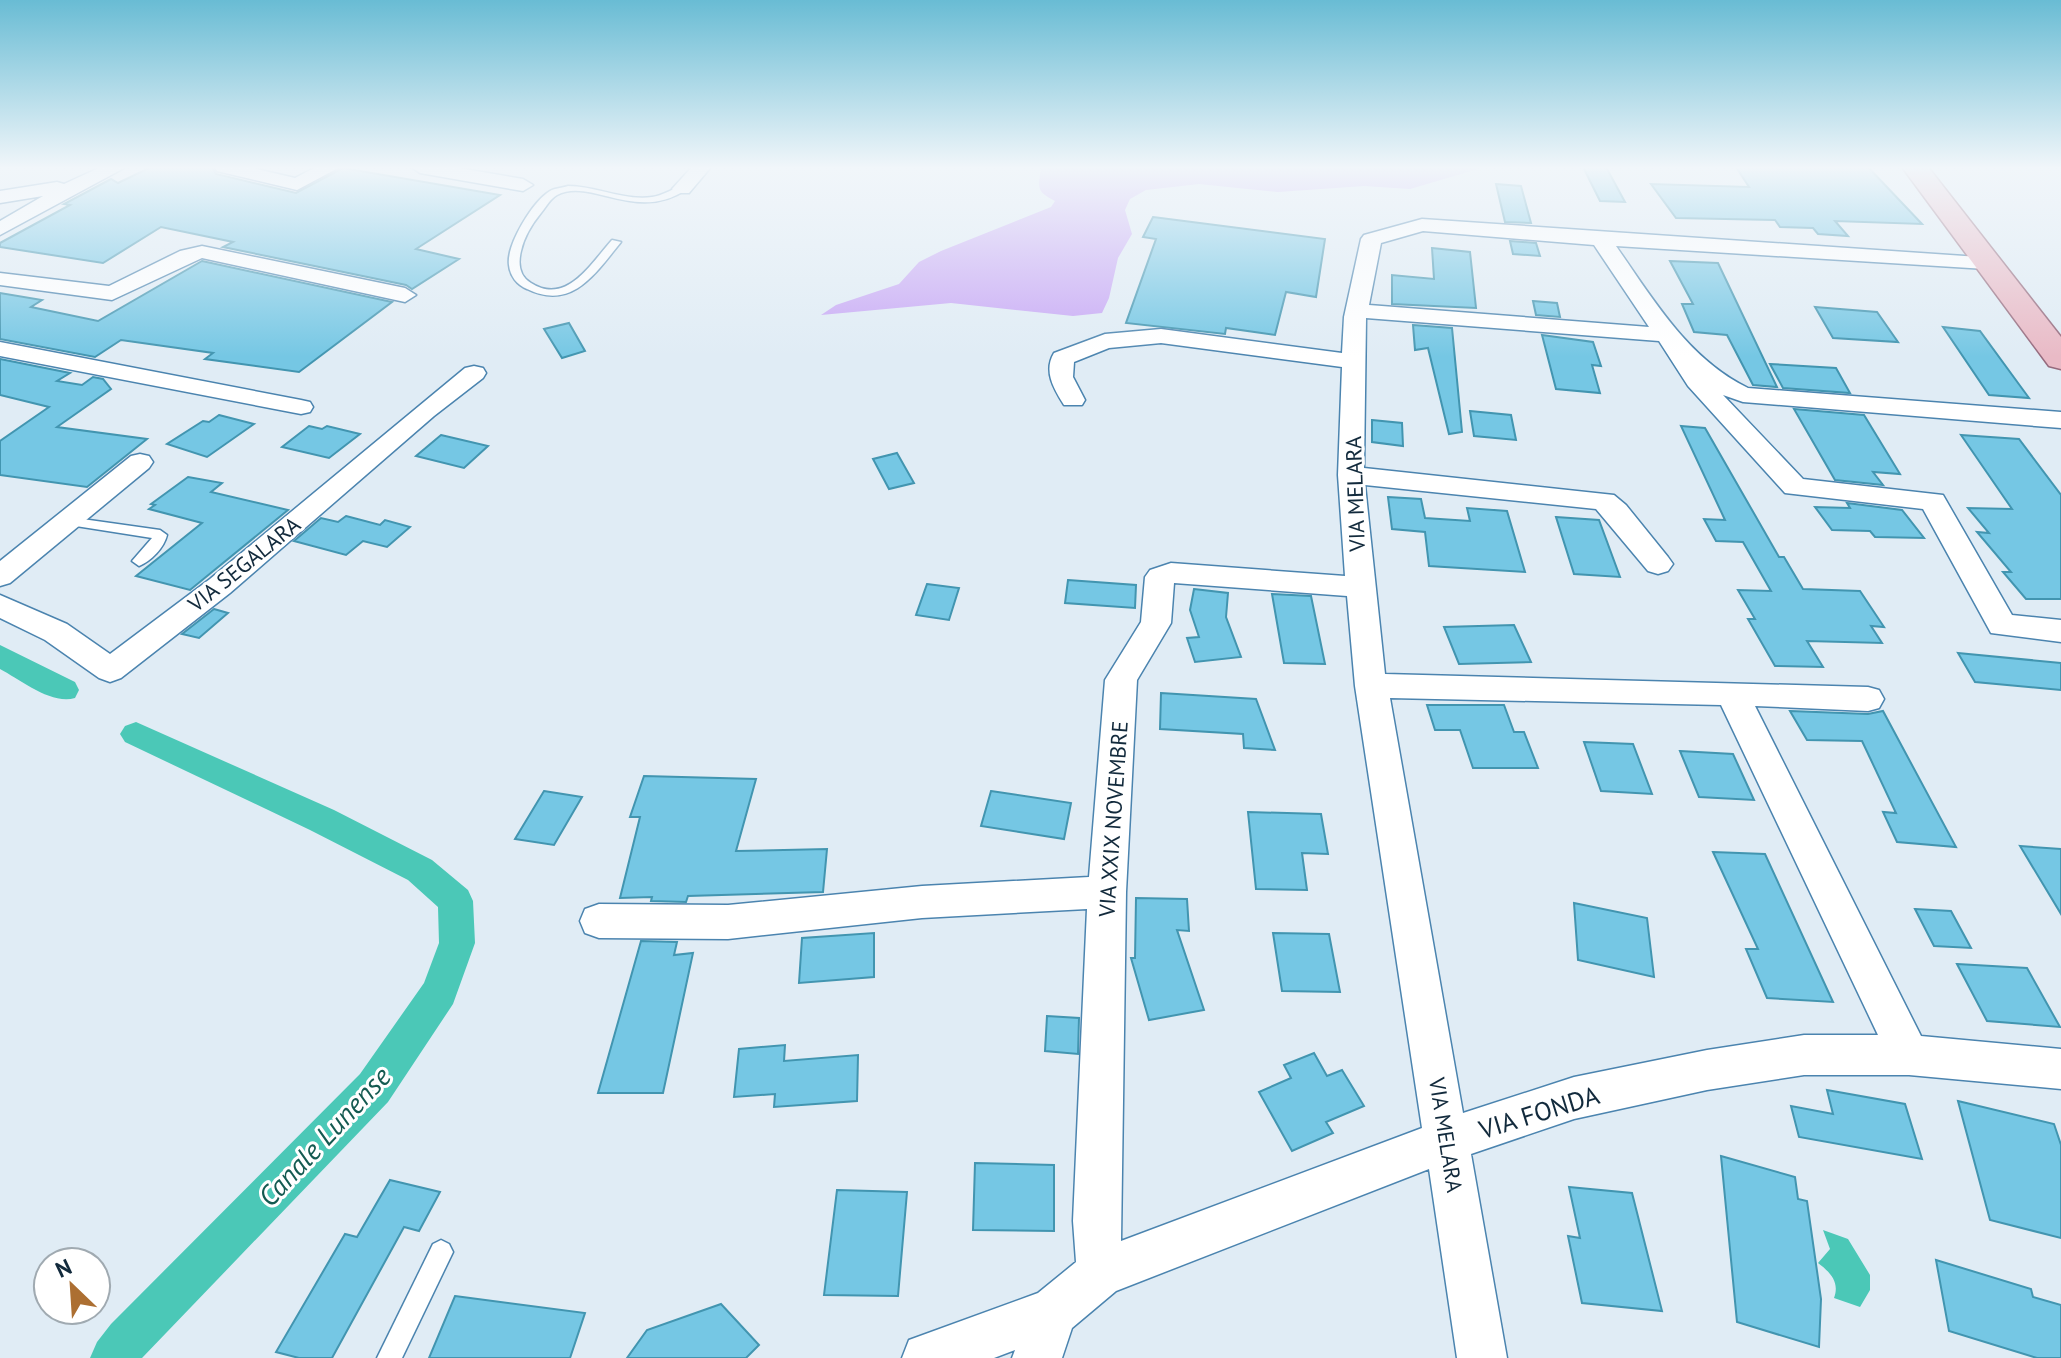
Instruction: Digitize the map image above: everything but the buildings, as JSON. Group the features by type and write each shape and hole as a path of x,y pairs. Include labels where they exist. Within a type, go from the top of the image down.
{"main road":[{"path":"1962,230 1986,263 2048,327 2061,359"}],"street":[{"name":"VIA MELARA","path":"1402,230 1371,239 1357,311 1351,475 1371,686 1482,1358"},
{"name":"VIA MELARA","path":"1491,230 1986,263"},
{"path":"1601,239 1697,381 1795,487 1933,501 2002,625 2061,631"},
{"path":"0,279 112,293 187,255 202,252 405,295"},
{"path":"1357,311 1667,335 1690,352 1725,387 1743,395 2061,420"},
{"path":"1073,400 1061,377 1062,358 1105,341 1161,336 1354,362"},
{"path":"0,349 301,407"},
{"name":"VIA SEGALARA","path":"0,605 56,632 110,670 220,586 474,373"},
{"path":"0,576 140,462"},
{"path":"1351,475 1604,501 1616,511 1658,564"},
{"name":"VIA XXIX NOVEMBRE","path":"1100,1273 1096,1221 1107,892 1121,680 1156,623 1160,577 1171,573 1360,587"},
{"path":"1371,686 1732,693 1868,699"},
{"path":"1732,693 1909,1055"},
{"path":"599,921 728,922 922,902 1107,892"},
{"name":"VIA FONDA","path":"927,1358 1053,1312 1100,1273 1448,1140 1574,1098 1707,1070 1804,1055 1909,1055 2061,1069"},
{"path":"1037,1358 1053,1312"}],"lane":[{"path":"522,230 513,254 513,269 519,281 534,290 557,295 569,290 616,242"},
{"path":"68,521 160,535 158,543 139,561"},
{"path":"389,1358 441,1252"}],"shaded area":[{"path":"993,230 1131,230 1132,234 1118,258 1109,298 1102,313 1073,316 951,303 821,315 836,305 899,284 919,262"},
{"path":"1823,1230 1848,1239 1870,1275 1870,1290 1860,1307 1834,1298 1836,1287 1833,1278 1818,1263 1830,1249"}],"waterway":[{"name":"Canale Lunense","path":"0,656 64,690"},
{"name":"Canale Lunense","path":"113,1358 127,1340 374,1088 440,992 457,943 455,901 420,870 322,820 136,734"}]}
